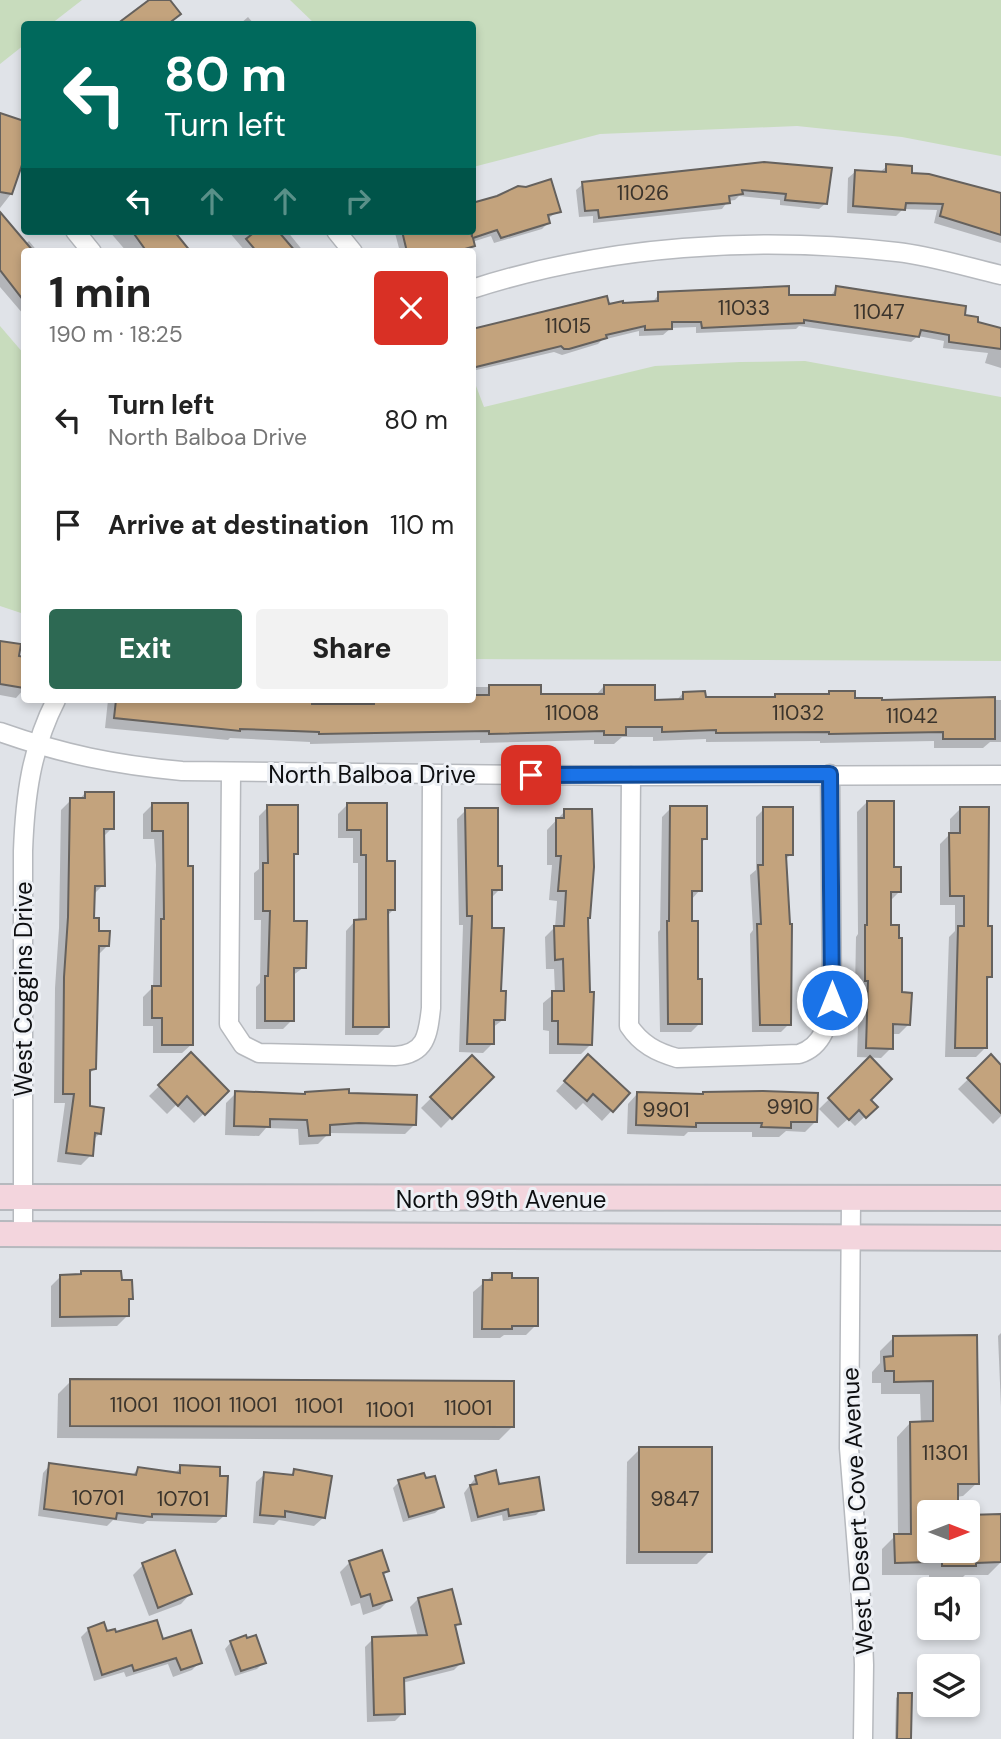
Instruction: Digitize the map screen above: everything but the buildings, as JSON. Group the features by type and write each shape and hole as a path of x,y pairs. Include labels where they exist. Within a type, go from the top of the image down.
{"main road":[{"name":"North 99th Avenue","path":"12,1197 851,1200 1001,1198"},
{"name":"North 99th Avenue","path":"11,1234 1001,1238"}],"street":[{"path":"476,288 556,267 624,254 727,246 841,247 900,253 1001,275"},
{"name":"West Coggins Drive","path":"11,1234 25,802 37,745 55,703"},
{"name":"North Balboa Drive","path":"0,732 88,759 133,767 231,773 1001,775"},
{"path":"231,773 229,1024 243,1045 259,1053 338,1055 409,1055 426,1039 431,1008 432,774"},
{"path":"631,776 628,1026 637,1039 657,1052 677,1058 799,1054 811,1050 820,1041 828,1022 832,1000 830,774"},
{"name":"West Desert Cove Avenue","path":"851,1200 849,1448 862,1612 863,1739"}],"green space":[{"path":"0,0 82,0 55,21 21,21 21,47 0,64"},
{"path":"290,0 1001,0 1001,156 902,137 797,126 600,134 476,166 476,21 312,21"},
{"path":"0,326 21,350 21,613 0,606"},
{"path":"805,361 1001,397 1001,661 476,659 476,386 484,407 655,366"}],"route":[{"path":"531,775 830,774 832,1000"}]}
